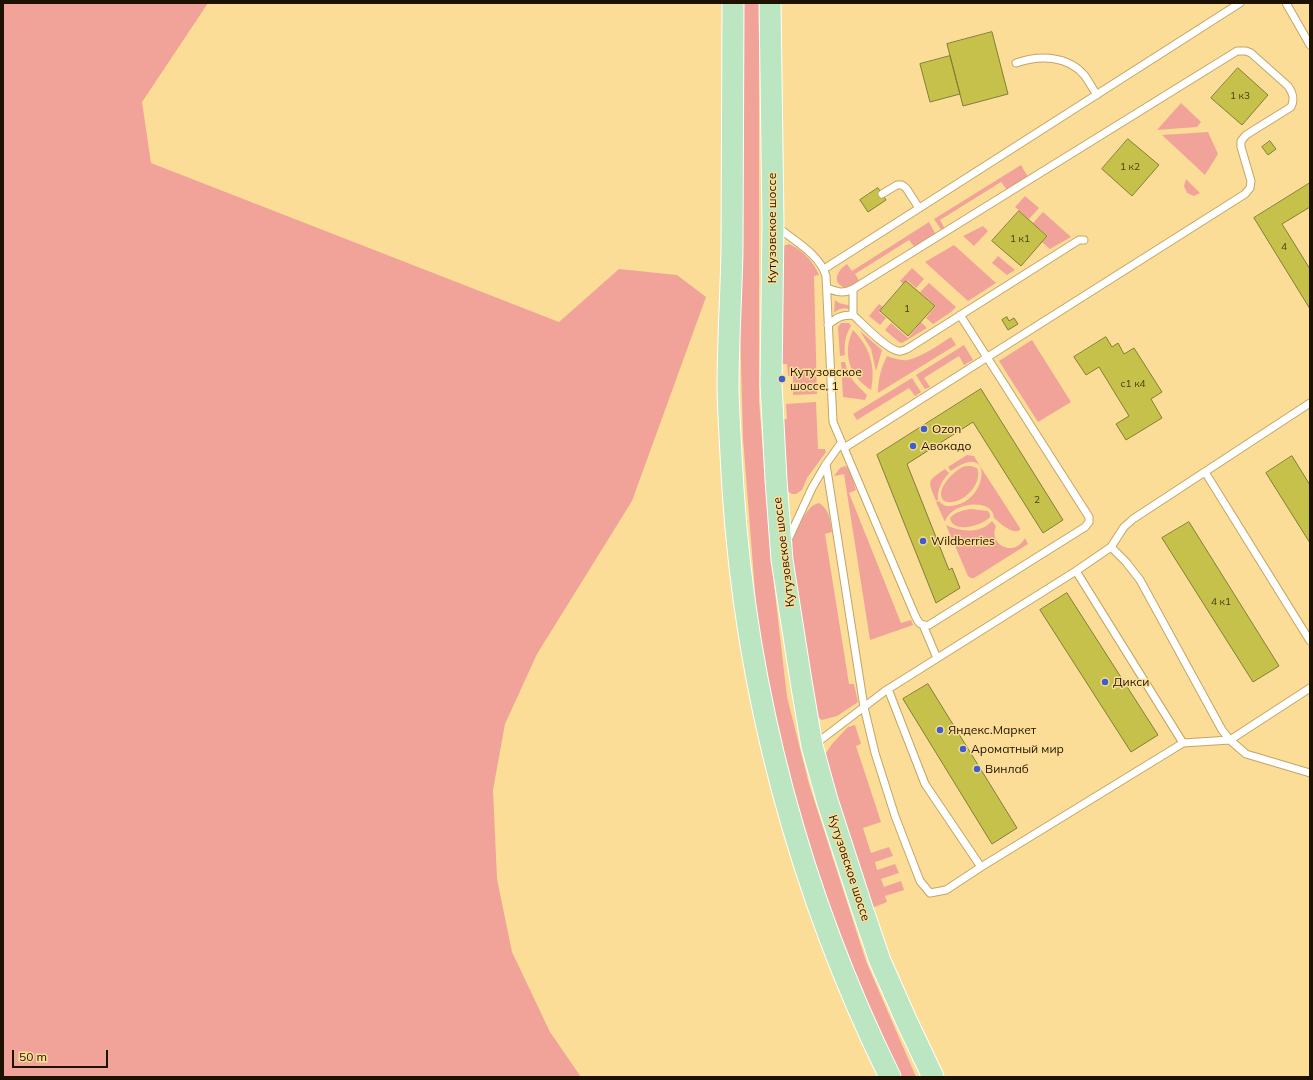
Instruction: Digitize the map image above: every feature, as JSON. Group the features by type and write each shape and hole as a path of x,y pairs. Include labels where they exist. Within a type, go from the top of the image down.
{"main road":[{"path":"733,3 733,182 728,390 733,488 744,596 762,705 790,819 831,944 890,1077"},
{"name":"Кутузовское шоссе","path":"770,3 773,223 771,384 782,560 812,746 827,800 880,961 933,1077"}],"lane":[{"path":"824,269 1240,3"},
{"path":"1286,3 1310,45"},
{"path":"782,560 790,536 812,488 826,464 842,446 987,358 1245,194 1250,188 1251,181 1241,147 1241,141 1246,136 1291,107 1294,101 1293,93 1288,86 1251,53 1246,51 1237,51 853,289 846,293 837,292 827,288"},
{"path":"1016,63 1028,59 1060,59 1074,66 1084,76 1096,95"},
{"path":"882,194 897,185 902,185 906,188 919,208"},
{"path":"773,223 812,253 824,269 827,288 833,422 914,613 918,622 923,625 929,625 1086,527 1090,522 1089,517 960,315"},
{"path":"828,325 837,317 845,315 854,316 888,346 896,351 901,351 907,349 1079,240 1084,240"},
{"path":"853,289 854,316"},
{"path":"812,746 888,688 1076,571 1111,547 1124,527 1310,403"},
{"path":"826,464 864,707 875,753 894,816 920,881 930,893 946,890 980,867 1183,743 1230,740 1310,688"},
{"path":"1205,472 1310,641"},
{"path":"1111,547 1126,562 1140,580 1222,730 1230,740 1246,754 1310,772"},
{"path":"1076,571 1183,743"},
{"path":"923,625 937,658"},
{"path":"888,688 926,784 980,867"}],"shaded area":[{"path":"3,3 208,3 142,102 151,163 559,322 619,269 677,275 706,297 632,501 537,654 505,724 493,790 497,879 512,952 550,1032 581,1077 3,1077"},
{"path":"740,3 759,3 759,400 772,567 787,697 809,784 866,961 916,1077 901,1077 872,1016 804,839 773,726 757,617 743,438 739,287"},
{"path":"1181,103 1201,122 1197,127 1157,130"},
{"path":"1208,132 1218,154 1205,175 1162,135"},
{"path":"1021,165 1028,177 1007,190 1001,182 940,220 945,229 942,231 934,219"},
{"path":"1186,179 1200,193 1194,196 1187,193 1184,186"},
{"path":"1025,196 1039,208 1029,219 1015,207"},
{"path":"1043,212 1071,237 1050,249 1042,242 1048,236 1033,223"},
{"path":"929,222 936,235 915,248 909,240 855,274 860,282 852,288 846,289 837,282 839,272 847,264 852,271"},
{"path":"983,226 988,231 974,246 963,236"},
{"path":"789,244 807,257 814,265 819,275 814,276 817,394 793,395 793,376 788,376 787,364 779,364 783,246"},
{"path":"954,245 996,283 968,301 925,262"},
{"path":"998,256 1015,270 1007,275 992,263"},
{"path":"912,268 924,279 916,288 907,280 903,284 900,281"},
{"path":"929,283 956,307 933,324 926,318 936,306 920,292"},
{"path":"835,300 839,303 851,306 849,309 845,308 837,310 834,313"},
{"path":"879,304 883,307 879,312 886,318 880,325 869,316"},
{"path":"921,322 927,328 902,343 885,330 891,323 908,338"},
{"path":"841,323 849,323 851,326 845,340 845,355 840,356 838,327"},
{"path":"853,330 864,343 870,358 873,373 871,390 857,378 850,363 848,347"},
{"path":"860,331 882,350 876,371 871,349"},
{"path":"951,337 956,345 878,393 880,374 887,356 900,360 908,360 925,353"},
{"path":"1032,340 1071,402 1038,422 999,361"},
{"path":"964,345 973,360 964,365 959,356 924,378 930,387 925,389 916,375"},
{"path":"841,362 845,362 851,377 867,395 865,400 843,397"},
{"path":"912,378 921,392 915,396 909,388 857,420 853,414"},
{"path":"816,402 818,449 825,449 826,452 807,478 802,490 796,494 792,494 784,489 782,419 787,419 786,404"},
{"path":"967,455 974,456 980,466 974,462 965,463 951,471 948,467"},
{"path":"845,466 849,468 856,490 849,493 901,623 911,620 913,625 870,640 844,474 834,476 840,468"},
{"path":"971,466 977,468 978,474 974,487 963,498 957,501 944,501 941,497 941,492 945,483 961,468"},
{"path":"980,466 1020,530 1013,531 1006,528 994,518 992,511 987,507 979,505 962,506 948,515 945,522 936,502 939,501 949,506 967,501 975,493 980,483 982,474"},
{"path":"945,469 949,473 940,485 938,500 936,501 930,482"},
{"path":"819,503 823,506 830,519 832,532 825,534 849,684 854,684 858,702 837,716 822,720 815,715 788,557 794,537 803,518 811,507"},
{"path":"971,509 988,511 990,517 981,523 968,527 956,526 952,523 950,518 954,514"},
{"path":"992,521 996,526 994,533 996,539 1003,547 1015,547 1025,538 1028,544 974,578 971,578 968,576 946,525 964,530 976,530"},
{"path":"855,725 861,744 856,746 881,822 863,828 871,853 889,847 893,856 875,862 877,870 895,864 899,873 881,879 884,887 901,881 904,890 885,896 887,902 872,908 825,763 826,753 832,744 848,727"}],"building":[{"path":"992,32 1008,94 963,106 947,44"},
{"path":"950,56 960,94 930,102 920,64"},
{"path":"1238,68 1268,95 1242,125 1211,98"},
{"path":"1128,139 1159,165 1132,196 1102,169"},
{"path":"1270,141 1276,149 1268,155 1262,147"},
{"path":"1310,183 1310,207 1282,224 1310,269 1310,309 1254,218"},
{"path":"878,188 886,200 868,212 860,200"},
{"path":"1019,211 1047,236 1021,266 992,241"},
{"path":"906,281 935,306 908,336 880,311"},
{"path":"1007,317 1009,321 1014,318 1018,324 1008,330 1002,320"},
{"path":"1106,337 1112,347 1118,343 1124,354 1134,348 1162,392 1151,399 1162,418 1126,440 1116,424 1129,416 1099,367 1086,375 1074,357"},
{"path":"981,389 1063,520 1043,533 973,422 907,464 949,570 952,568 960,588 936,603 877,455"},
{"path":"1292,456 1310,485 1310,543 1266,473"},
{"path":"1189,522 1279,666 1253,682 1162,538"},
{"path":"1067,593 1158,735 1131,752 1040,610"},
{"path":"928,684 1017,828 992,844 903,699"}],"place":[{"name":"Кутузовское шоссе, 1","path":"782,379"},
{"name":"Ozon","path":"924,429"},
{"name":"Авокадо","path":"913,446"},
{"name":"Wildberries","path":"923,541"},
{"name":"Дикси","path":"1105,682"},
{"name":"Яндекс.Маркет","path":"940,730"},
{"name":"Ароматный мир","path":"963,749"},
{"name":"Винлаб","path":"977,769"}]}
